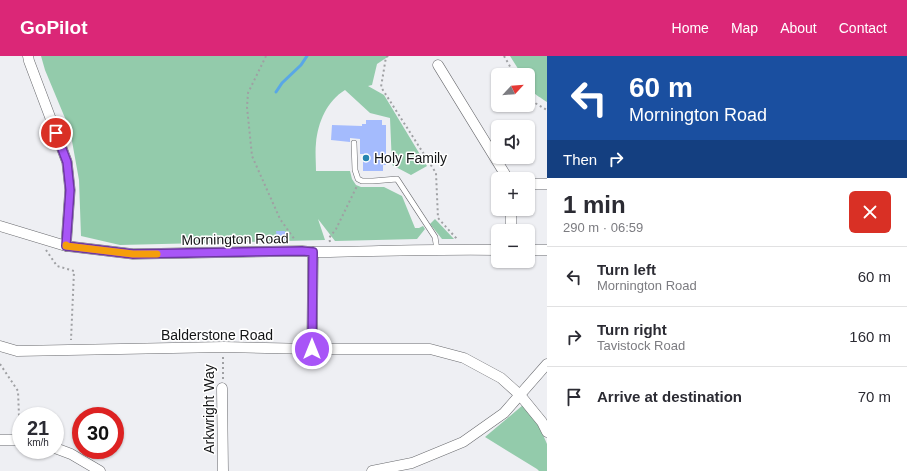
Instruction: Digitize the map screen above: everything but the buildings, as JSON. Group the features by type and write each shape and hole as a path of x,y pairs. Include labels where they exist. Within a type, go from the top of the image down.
{"street":[{"path":"28,56 67,162 70,190 66,246"},
{"path":"438,64 504,172"},
{"path":"535,184 547,184"},
{"name":"Mornington Road","path":"0,226 66,246 133,254 491,250"},
{"path":"535,250 547,250"},
{"path":"312,349 313,252"},
{"name":"Balderstone Road","path":"0,346 17,351 224,347 430,349 464,358 501,378 520,395 542,422 547,432"},
{"path":"372,471 412,463 464,442 504,413 547,364"},
{"name":"Arkwright Way","path":"222,388 223,471"},
{"path":"0,440 12,440"},
{"path":"64,451 71,454 94,470"}],"lane":[{"path":"354,143 355,170 358,178 362,181 397,179 435,237 436,250"}],"path":[{"path":"266,56 248,93 247,107 252,156 280,219 302,251"},
{"path":"388,56 386,57 381,87 436,173 438,218 456,238 460,249"},
{"path":"504,56 511,68"},
{"path":"535,103 547,110"},
{"path":"330,252 329,238 336,229 356,187 362,181"},
{"path":"36,237 58,266 74,271 71,351"},
{"name":"Arkwright Way","path":"222,388 224,347"},
{"path":"0,364 18,392 19,407"}],"green space":[{"path":"41,56 389,56 377,64 372,85 368,86 384,95 427,166 411,175 392,165 390,118 370,113 345,90 328,106 321,120 316,143 316,171 350,171 352,179 356,185 361,187 384,187 402,196 415,228 423,226 425,229 417,239 335,241 318,219 325,240 120,245 81,236 79,180 70,130 45,70"},
{"path":"510,56 547,56 547,102 535,93 535,68 518,68"},
{"path":"435,219 454,239 442,239 430,224"},
{"path":"523,405 540,428 547,444 547,471 539,471 485,437"}],"waterway":[{"path":"276,92 282,83 301,65 307,56"}],"slow traffic":[{"path":"66,245 133,254 157,254"}],"place":[{"name":"Holy Family","path":"366,158"}],"route":[{"path":"56,133 67,162 70,190 66,246 133,254 313,252 312,349"}]}
